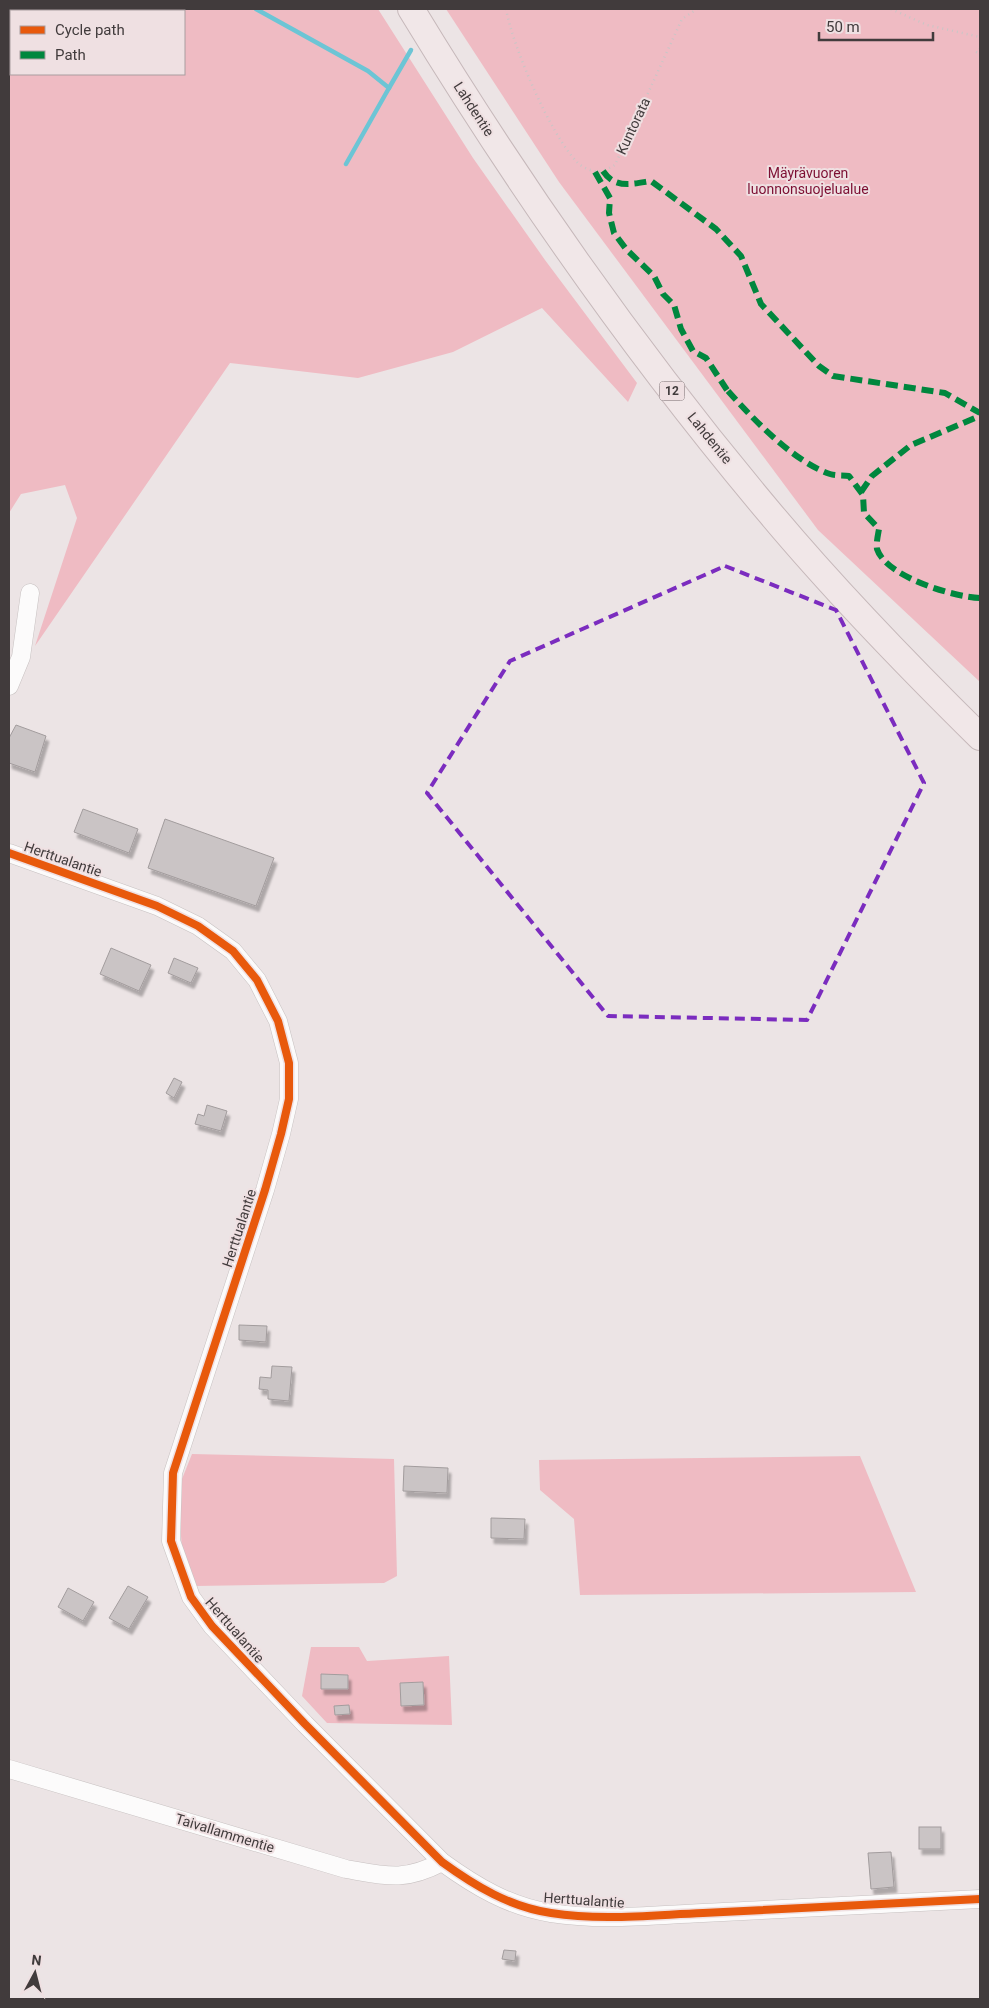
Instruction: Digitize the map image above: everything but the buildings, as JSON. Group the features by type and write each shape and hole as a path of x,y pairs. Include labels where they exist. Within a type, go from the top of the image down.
{"highway":[{"name":"Lahdentie","path":"411,9 568,251 622,326 692,417 770,513 845,599 980,737"}],"street":[{"path":"9,686 21,657 30,593"},
{"name":"Herttualantie","path":"9,853 157,906 198,926 233,951 257,980 278,1022 289,1063 289,1099 281,1134 265,1190 173,1473 171,1541 191,1597 212,1626 305,1724 442,1862 462,1877 500,1899 551,1913 593,1916 980,1899"},
{"name":"Taivallammentie","path":"9,1769 346,1869 390,1877 406,1876 423,1872 442,1862"}],"path":[{"path":"891,9 927,25 980,38"},
{"path":"980,49 976,52 980,54"}],"highlighted area":[{"path":"725,566 836,610 924,783 807,1020 608,1016 427,793 510,661"}],"green space":[{"path":"9,9 378,9 473,158 545,260 637,383 628,402 542,308 453,352 358,378 230,363 35,646 77,518 65,485 21,494 9,513 9,50 10,75 185,75 185,10 10,10 9,24"},
{"name":"Mäyrävuoren luonnonsuojelualue","path":"446,9 980,9 980,682 818,530 559,182"},
{"path":"192,1454 394,1459 397,1576 384,1583 196,1586 182,1551 178,1489"},
{"path":"860,1456 916,1592 580,1595 574,1519 540,1490 539,1460"},
{"path":"311,1647 359,1647 367,1661 449,1656 452,1725 327,1723 302,1696"}],"waterway":[{"path":"256,9 368,71 389,88 346,164"},
{"path":"389,88 411,50"}],"marked path":[{"path":"603,171 608,177 618,183 631,184 651,181 716,229 741,256 761,304 819,366 833,376 945,393 980,413"},
{"path":"595,172 610,198 609,213 614,233 626,249 654,276 663,294 674,305 681,329 693,351 706,358 727,390"},
{"path":"728,391 749,414 788,450 802,460 830,474 849,476 863,495 864,513 879,529 877,549 883,559 893,568 922,584 954,594 980,598"},
{"path":"861,492 872,476 911,445 980,416"}],"cycle path":[{"path":"9,853 157,906 198,926 233,951 257,980 278,1021 289,1063 289,1099 281,1134 265,1190 173,1473 171,1541 191,1597 212,1626 305,1724 442,1862 480,1887 521,1906 551,1913 608,1917 980,1899"}]}
